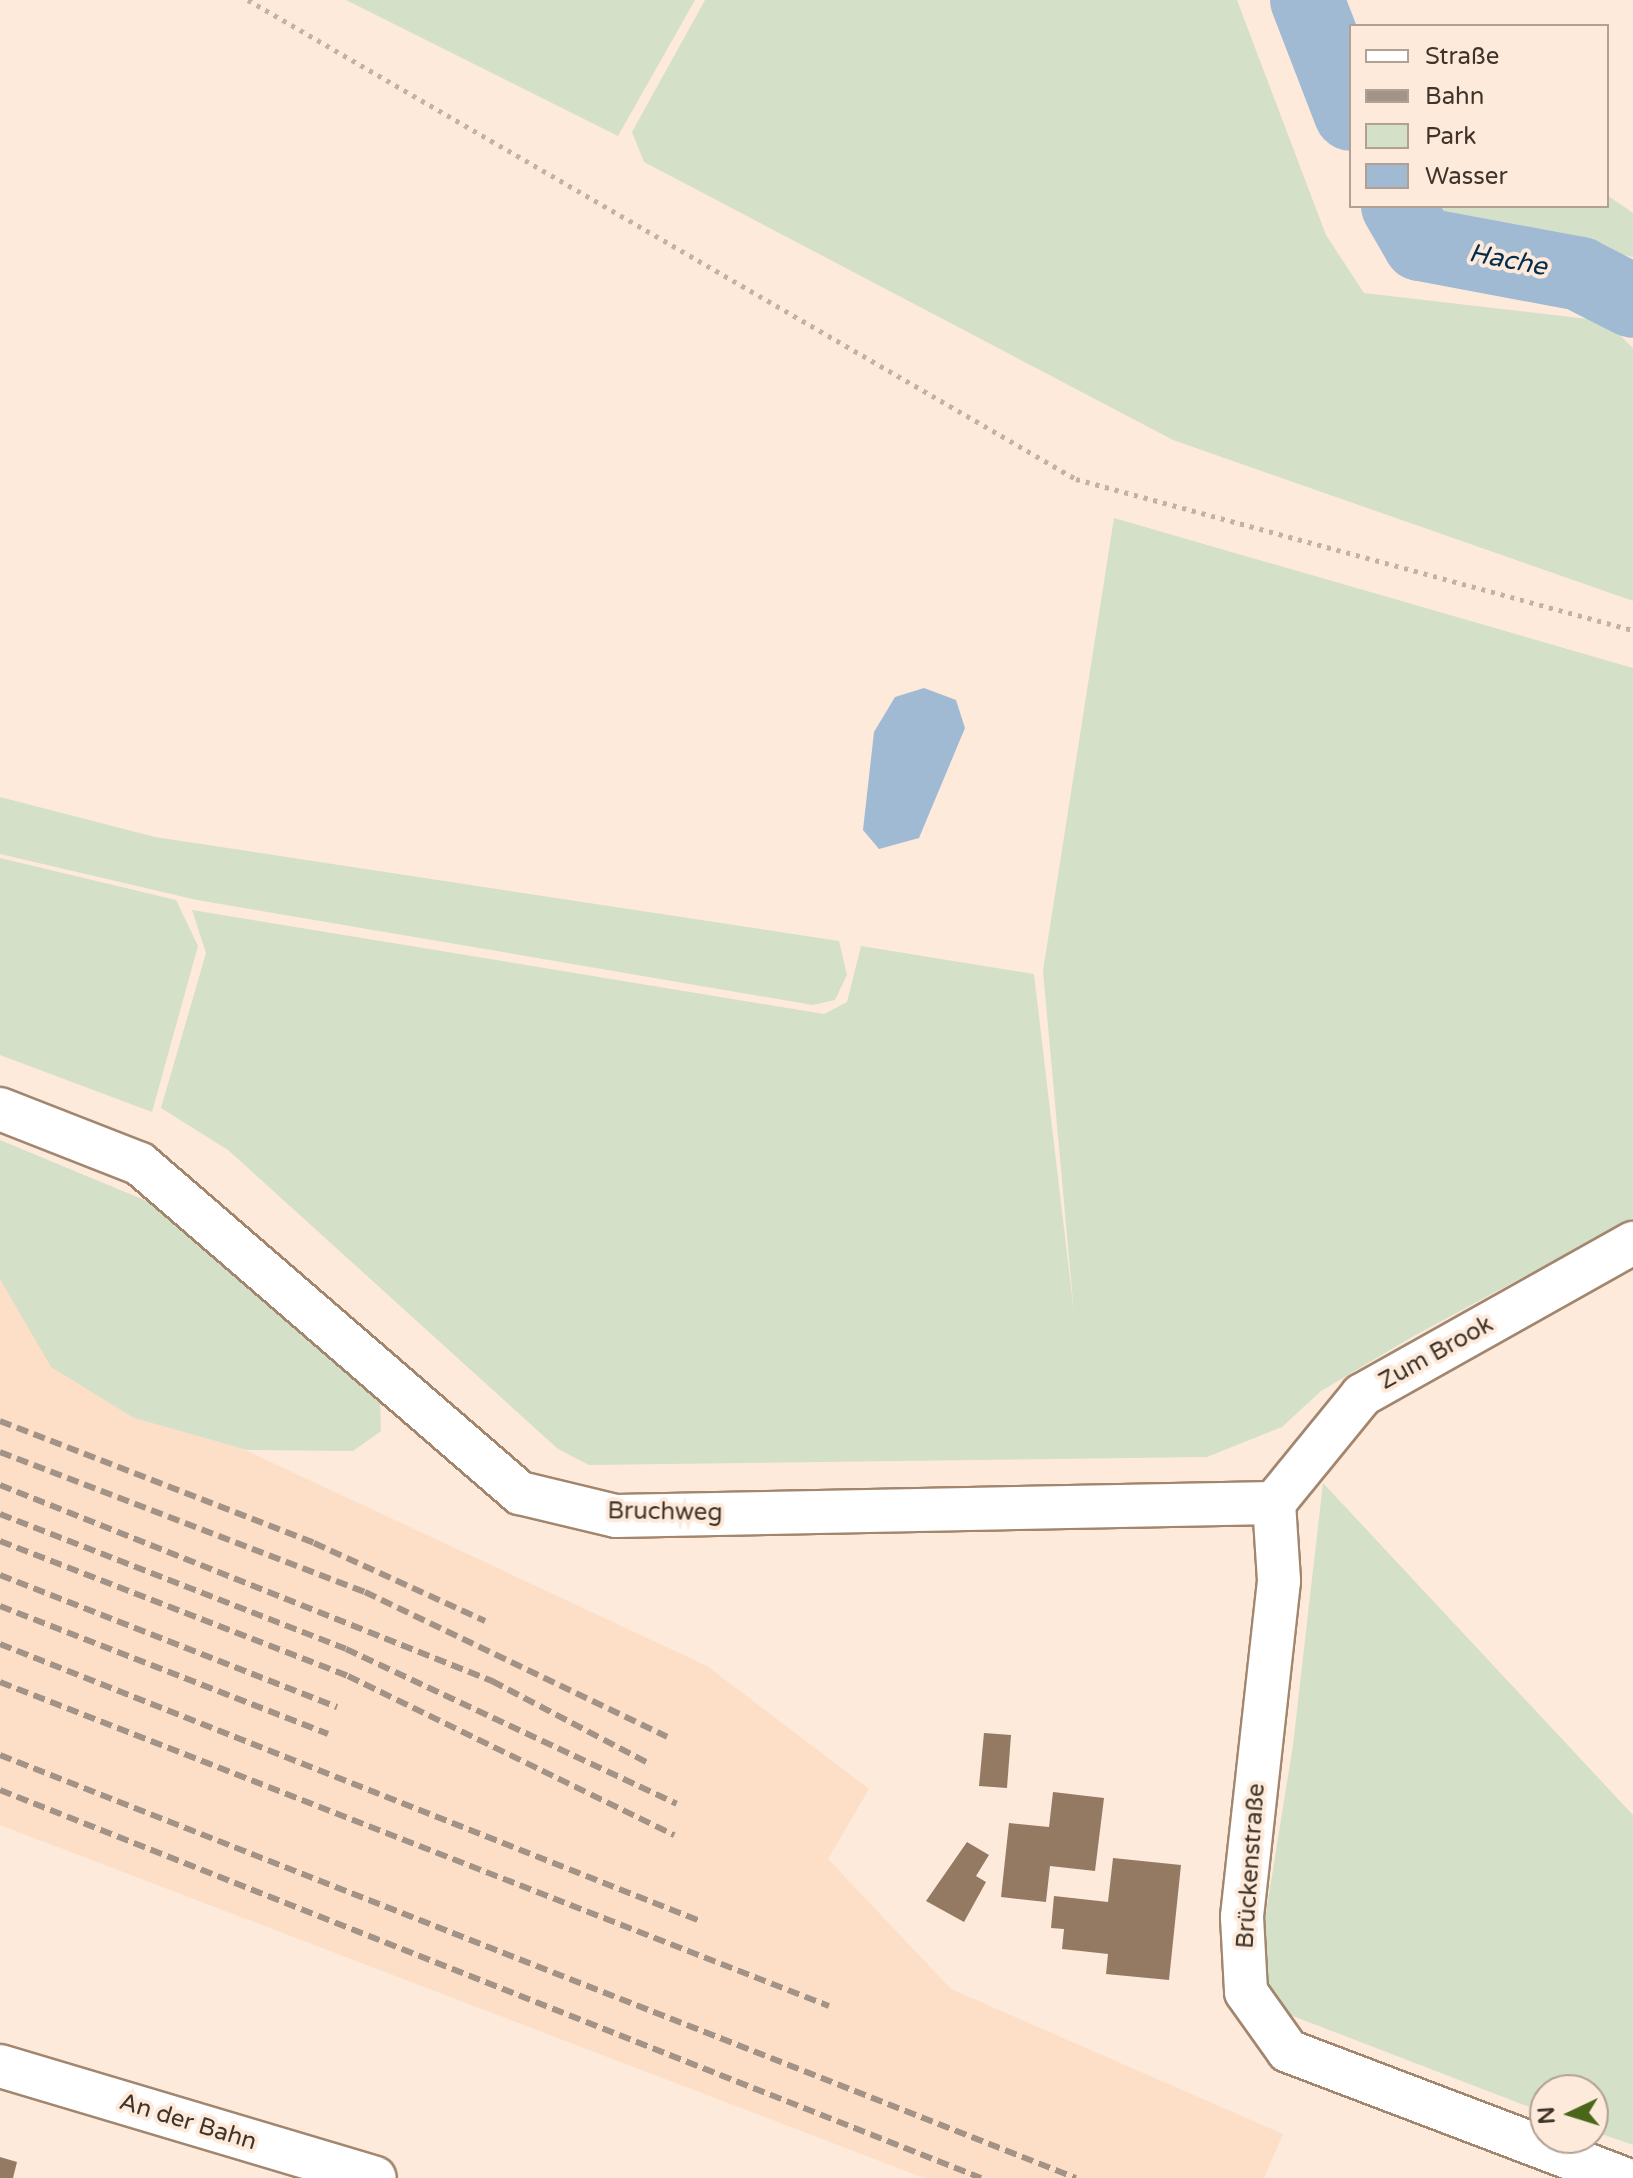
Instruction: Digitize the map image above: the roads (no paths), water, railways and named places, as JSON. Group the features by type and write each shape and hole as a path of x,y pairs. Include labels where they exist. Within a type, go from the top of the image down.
{"street":[{"name":"Bruchweg","path":"0,1109 140,1164 520,1493 616,1516 1274,1503"},
{"name":"Zum Brook","path":"1274,1503 1362,1395 1633,1243"},
{"name":"Brückenstraße","path":"1274,1503 1279,1581 1242,1917 1246,1992 1288,2051 1623,2178"},
{"name":"An der Bahn","path":"0,2066 375,2178"}],"water":[{"path":"924,688 956,700 965,728 919,838 879,849 863,830 874,732 895,697"}],"waterway":[{"name":"Hache","path":"1307,0 1349,109"},
{"name":"Hache","path":"1399,208 1420,244 1580,274 1633,301"}],"railway":[{"path":"0,1421 314,1543 485,1621"},
{"path":"0,1452 365,1592 667,1737"},
{"path":"0,1485 492,1681 648,1763"},
{"path":"0,1514 346,1649 677,1804"},
{"path":"0,1541 348,1676 674,1835"},
{"path":"0,1575 337,1707"},
{"path":"0,1606 328,1734"},
{"path":"0,1644 700,1921"},
{"path":"0,1682 829,2006"},
{"path":"0,1755 1076,2178"},
{"path":"0,1790 981,2178"}]}
